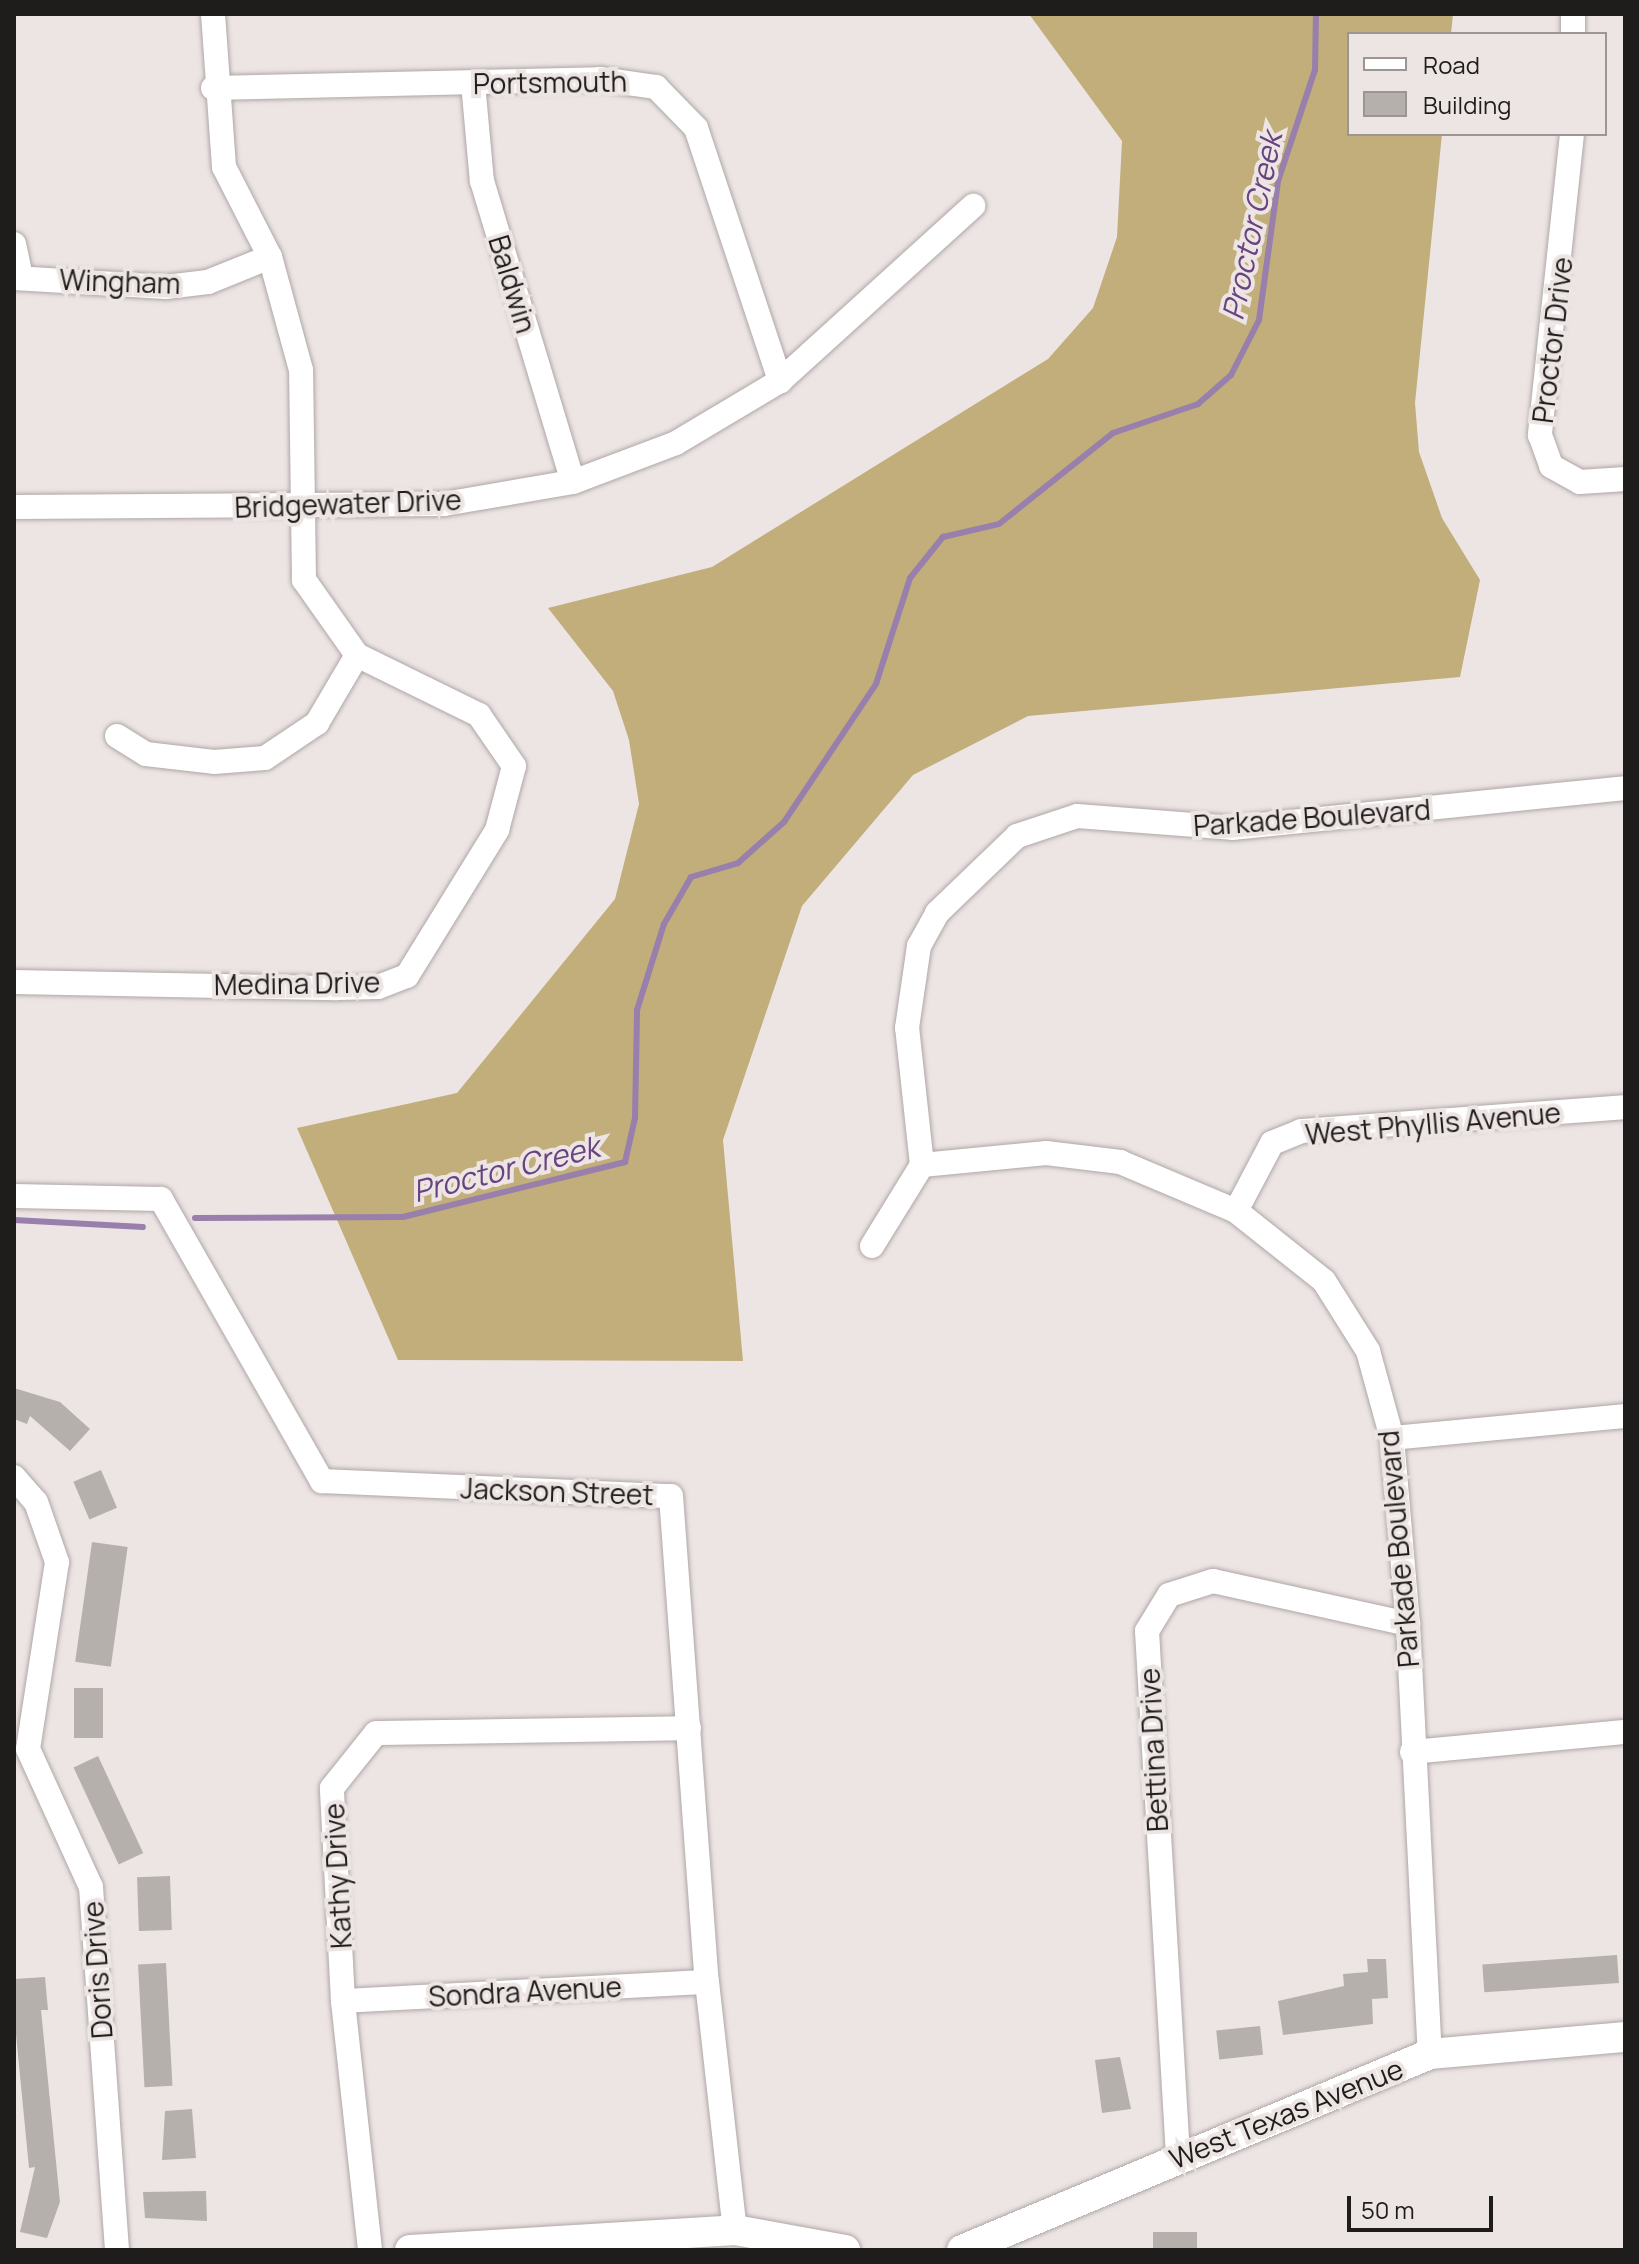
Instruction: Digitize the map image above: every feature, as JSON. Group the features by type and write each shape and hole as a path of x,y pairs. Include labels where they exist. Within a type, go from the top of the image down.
{"street":[{"path":"117,736 146,754 214,762 265,758 317,723 357,655 304,580 301,370 270,257 224,167 213,88 213,14"},
{"name":"Portsmouth","path":"213,88 636,80 678,103 696,128 780,381"},
{"name":"Baldwin","path":"473,83 482,181 573,482"},
{"name":"Proctor Drive","path":"1572,136 1540,435 1551,466 1580,482 1625,479"},
{"name":"Bridgewater Drive","path":"14,507 303,510 444,504 573,482 676,443 780,381 973,206"},
{"path":"14,244 17,278"},
{"name":"Wingham","path":"17,278 166,287 208,282 270,257"},
{"name":"Medina Drive","path":"14,982 378,987 407,976 497,830 514,766 479,715 357,655"},
{"name":"Parkade Boulevard","path":"1430,2054 1412,1752 1408,1624 1392,1438 1368,1351 1324,1281 1236,1211 1085,1153 922,1165 907,1028 919,946 937,913 1017,836 1077,816 1232,828 1625,788"},
{"name":"West Phyllis Avenue","path":"1236,1211 1272,1143 1301,1131 1625,1107"},
{"path":"872,1246 922,1165"},
{"name":"Jackson Street","path":"14,1196 161,1199 322,1481 671,1496 707,1982 735,2230"},
{"path":"1392,1438 1625,1416"},
{"name":"Doris Drive","path":"14,1477 36,1502 57,1562 28,1749 91,1887 117,2250"},
{"name":"Bettina Drive","path":"1178,2156 1147,1631 1169,1595 1213,1581 1408,1624"},
{"name":"Kathy Drive","path":"370,2250 343,2001 332,1788 376,1733 689,1728"},
{"path":"1412,1752 1625,1732"},
{"name":"Sondra Avenue","path":"343,2001 707,1982"},
{"name":"West Texas Avenue","path":"962,2250 1178,2156 1430,2054 1625,2037"},
{"path":"410,2250 663,2242 735,2230 845,2250"}],"shaded area":[{"path":"1029,14 1453,14 1451,32 1347,32 1347,136 1442,136 1415,403 1419,452 1442,518 1480,580 1460,677 1028,716 913,775 802,906 723,1140 743,1361 398,1360 297,1128 457,1093 615,899 639,804 629,740 613,691 548,608 712,567 1048,359 1093,308 1117,237 1122,141"}],"building":[{"path":"14,1388 60,1402 90,1429 70,1451 30,1416 27,1424 14,1419"},
{"path":"101,1470 117,1508 89,1519 73,1482"},
{"path":"92,1542 128,1547 111,1667 75,1662"},
{"path":"74,1688 103,1688 103,1738 74,1738"},
{"path":"98,1756 143,1853 119,1864 74,1767"},
{"path":"170,1876 172,1930 139,1931 137,1877"},
{"path":"1617,1955 1619,1983 1484,1992 1482,1964"},
{"path":"1367,1959 1386,1959 1388,1998 1372,1999 1373,2024 1283,2035 1278,2001 1344,1986 1343,1974 1368,1972"},
{"path":"166,1963 172,2086 144,2087 138,1964"},
{"path":"45,1977 48,2010 41,2010 60,2202 47,2238 20,2232 35,2167 29,2168 14,2014 14,1979"},
{"path":"1260,2026 1263,2055 1219,2059 1216,2031"},
{"path":"1120,2057 1131,2109 1102,2113 1095,2060"},
{"path":"192,2109 196,2158 162,2160 165,2111"},
{"path":"206,2191 207,2221 145,2218 143,2192"},
{"path":"1153,2232 1197,2232 1197,2250 1153,2250"}],"waterway":[{"name":"Proctor Creek","path":"195,1218 403,1217 625,1162 635,1118 637,1010 664,924 691,877 738,863 784,822 876,684 910,578 943,537 999,524 1113,433 1198,404 1231,375 1259,320 1278,181 1315,70 1316,14"},
{"name":"Proctor Creek","path":"14,1220 143,1227"}]}
